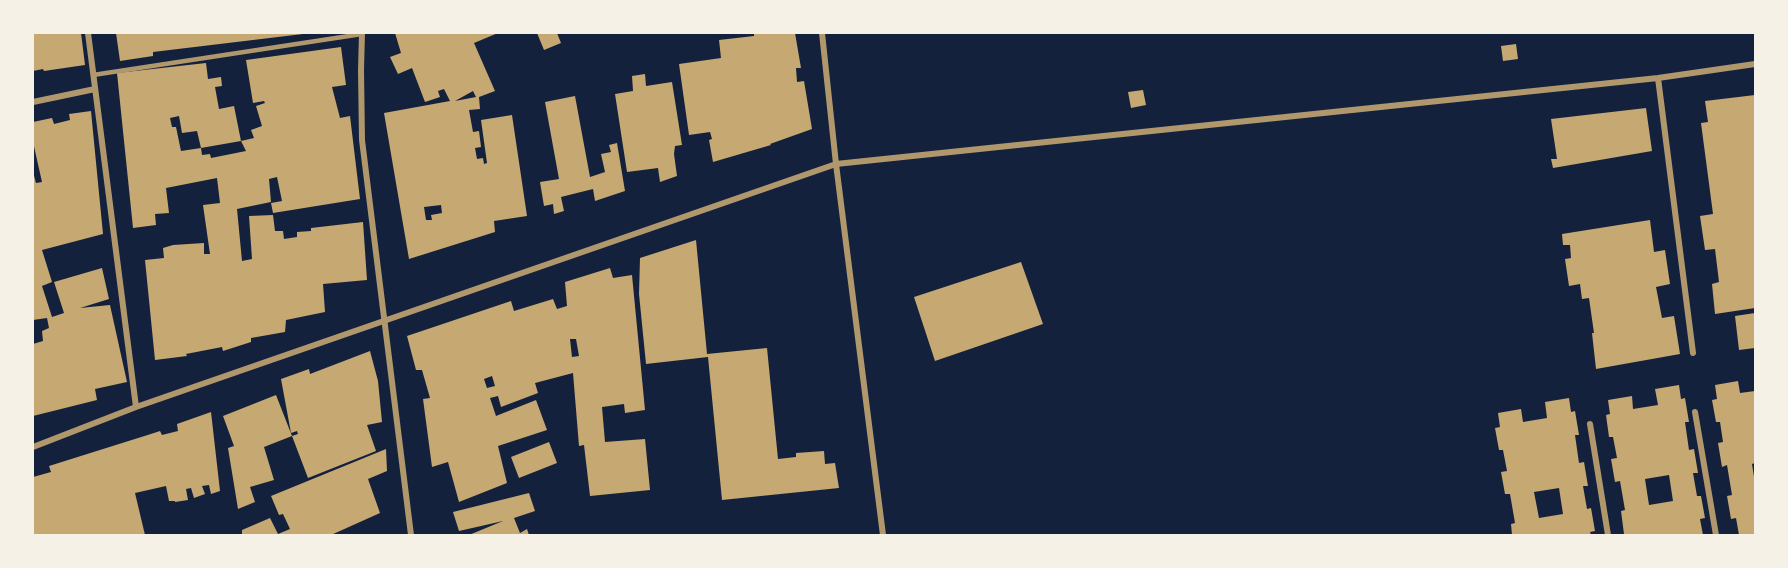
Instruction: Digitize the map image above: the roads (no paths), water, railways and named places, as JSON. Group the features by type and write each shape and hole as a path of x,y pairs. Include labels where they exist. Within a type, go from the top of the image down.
{"street":[{"path":"88,33 136,407"},
{"path":"362,33 360,80 362,140 411,535"},
{"path":"822,33 836,164 883,535"},
{"path":"33,447 136,407 836,164 1658,78 1755,64"},
{"path":"1658,78 1693,353"},
{"path":"33,102 95,89"},
{"path":"1695,412 1716,535"},
{"path":"1590,424 1608,535"}],"lane":[{"path":"93,75 362,33"}]}
